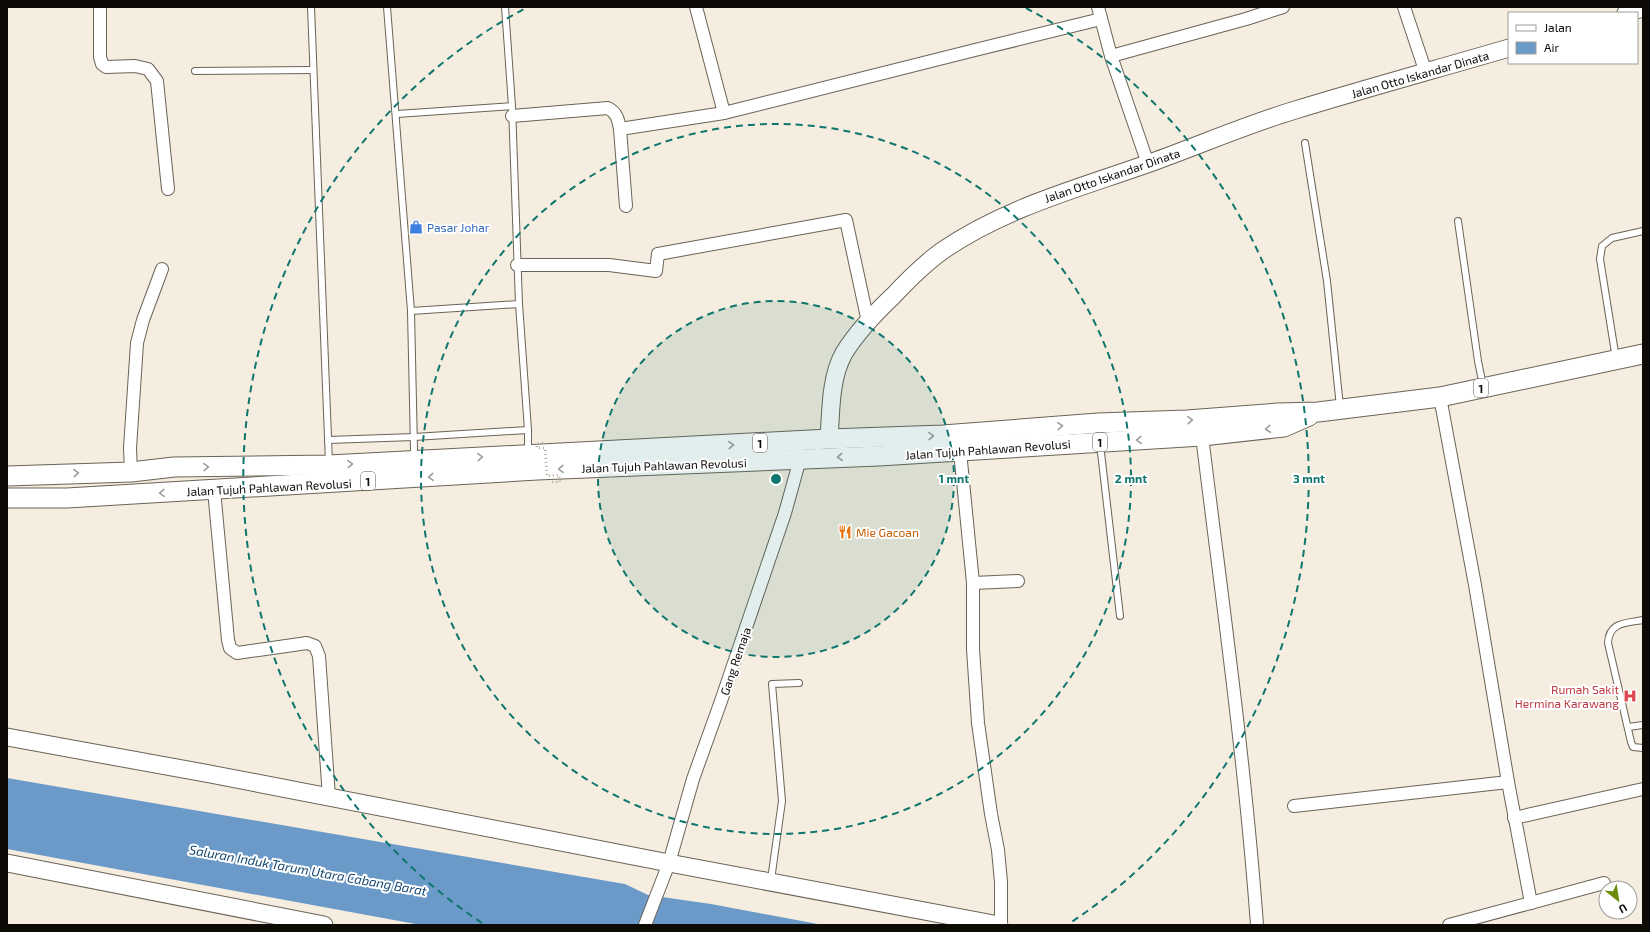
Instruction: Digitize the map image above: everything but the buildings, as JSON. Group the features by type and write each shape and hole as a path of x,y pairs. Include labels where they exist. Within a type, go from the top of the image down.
{"main road":[{"name":"Jalan Tujuh Pahlawan Revolusi","path":"7,476 131,472 174,467 329,465 829,439 943,435 1098,423 1186,420 1278,413 1318,412 1440,397 1643,354"},
{"name":"Jalan Tujuh Pahlawan Revolusi","path":"7,498 67,498 550,470 960,451 1202,436 1284,427 1318,412"}],"street":[{"path":"100,7 100,57 102,64 106,67 135,66 148,68 157,80 168,189"},
{"path":"696,7 724,113"},
{"path":"1098,7 1111,56 1148,164"},
{"path":"1111,56 1246,19 1283,7"},
{"path":"1404,7 1426,72"},
{"path":"1629,12 1643,8"},
{"path":"620,129 724,113 1102,19"},
{"name":"Jalan Otto Iskandar Dinata","path":"829,439 834,382 838,366 844,354 858,334 921,267 943,250 1002,216 1045,198 1148,164 1290,112 1508,48"},
{"path":"512,111 608,108 614,111 618,117 620,129 626,206"},
{"path":"517,265 609,265 656,271 658,254 846,220 868,322"},
{"path":"131,472 130,448 137,343 143,320 162,269"},
{"path":"1440,397 1475,585 1514,818 1531,903"},
{"path":"1202,436 1240,737 1251,839 1257,925"},
{"path":"7,737 210,774 669,863 1000,925 998,850 991,814 976,699 973,649 973,583 960,451"},
{"name":"Gang Remaja","path":"645,925 656,893 669,863 693,779 785,513 800,459"},
{"path":"214,490 230,648 237,653 307,643 315,646 319,656 329,798"},
{"path":"973,583 1018,581"},
{"path":"1294,806 1508,782"},
{"path":"1514,818 1643,789"},
{"path":"7,863 324,925"},
{"path":"1448,925 1598,885"}],"lane":[{"path":"311,7 329,465"},
{"path":"387,7 412,311 413,460"},
{"path":"505,7 512,111 517,265 528,430 528,455"},
{"path":"195,71 313,70"},
{"path":"397,114 512,111"},
{"path":"1305,144 1327,281 1340,410"},
{"path":"1458,221 1478,361 1484,387"},
{"path":"1616,360 1600,259 1602,246 1612,238 1643,231"},
{"path":"412,311 519,304"},
{"path":"328,440 414,437 528,430"},
{"path":"1100,442 1120,616"},
{"path":"1643,620 1624,623 1613,628 1608,635 1608,643 1631,742 1634,747 1643,748"},
{"path":"770,882 782,801 772,684 799,683"},
{"path":"1628,727 1643,725"}],"path":[{"path":"543,443 537,444 537,448 545,448 547,476 559,475 560,482 550,482"}],"water":[{"name":"Saluran Induk Tarum Utara Cabang Barat","path":"7,778 625,884 648,895 711,904 823,925 421,925 7,849"}],"place":[{"name":"Pasar Johar","path":"416,227"},
{"name":"Mie Gacoan","path":"845,532"},
{"name":"Rumah Sakit Hermina Karawang","path":"1630,696"}]}
